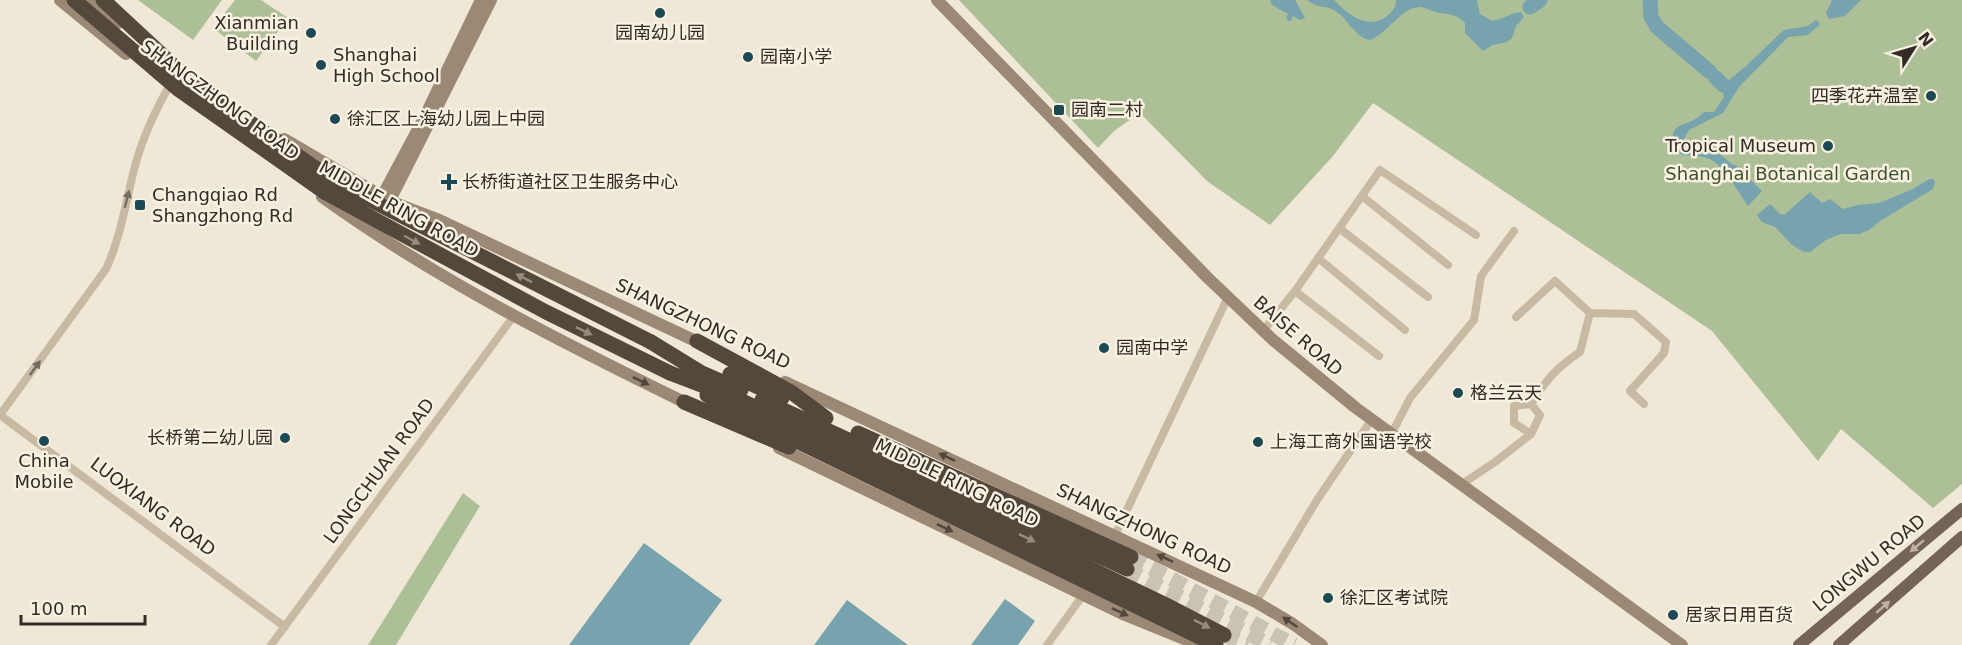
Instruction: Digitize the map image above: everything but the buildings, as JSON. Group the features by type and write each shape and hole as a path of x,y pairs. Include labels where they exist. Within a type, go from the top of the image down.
{"highway":[{"name":"MIDDLE RING ROAD","path":"74,0 178,90 326,193 546,312 670,373 787,417 1129,563 826,418 787,417"},
{"name":"MIDDLE RING ROAD","path":"103,0 188,79 335,182 651,342 700,372 787,417 1164,604 1220,640"},
{"path":"697,341 791,392 826,418"},
{"path":"684,402 987,533"},
{"name":"MIDDLE RING ROAD","path":"787,417 987,533 1220,640"}],"main road":[{"name":"SHANGZHONG ROAD","path":"60,0 169,86 369,230 513,317 1083,595 1199,645"},
{"name":"SHANGZHONG ROAD","path":"91,0 194,88 386,199 437,219 1256,602 1322,645"},
{"path":"386,199 481,0"},
{"path":"369,230 491,0"},
{"name":"BAISE ROAD","path":"937,0 1263,331 1328,386 1372,419 1682,645"},
{"name":"LONGWU ROAD","path":"1799,645 1962,509"},
{"path":"1839,645 1962,537"}],"street":[{"path":"0,415 106,269 116,244 140,151 152,119 177,74"},
{"path":"1263,331 1295,291 1380,170 1476,235"},
{"path":"1362,196 1449,265"},
{"path":"1339,228 1428,297"},
{"path":"1392,433 1410,398 1474,320 1481,276 1514,231"},
{"path":"1318,258 1405,330"},
{"path":"1516,317 1555,281 1590,313 1634,314 1666,342 1664,353 1630,391 1644,404"},
{"path":"1295,291 1379,356"},
{"path":"1115,535 1228,297"},
{"path":"1531,434 1514,423 1514,406 1531,404 1554,371 1580,352 1590,313"},
{"name":"LONGCHUAN ROAD","path":"271,645 513,317"},
{"path":"1462,484 1531,434 1540,415 1531,404"},
{"name":"LUOXIANG ROAD","path":"0,415 285,627"},
{"path":"1256,602 1317,500 1372,419"},
{"path":"1047,645 1083,595"}],"green space":[{"path":"138,0 222,0 193,40"},
{"path":"235,0 261,0 288,18 256,61 213,28"},
{"name":"Shanghai Botanical Garden","path":"959,0 1962,0 1962,484 1933,508 1841,429 1818,461 1712,331 1373,103 1333,156 1270,225 1207,181 1140,113 1114,131 1098,148"},
{"path":"463,493 480,506 396,645 368,645"}],"water":[{"path":"1270,0 1295,0 1305,18 1300,20 1293,16 1290,22 1286,18 1288,14 1272,5"},
{"path":"1307,0 1334,0 1352,16 1373,22 1387,16 1394,9 1396,0 1477,0 1480,14 1492,21 1521,12 1524,17 1516,26 1512,38 1483,51 1465,33 1465,23 1453,15 1421,7 1414,8 1408,10 1370,40 1359,35 1339,13"},
{"path":"1832,0 1861,0 1845,16 1829,19 1826,13"},
{"path":"1816,20 1820,24 1808,35 1788,37 1739,87 1723,113 1689,130 1684,139 1687,145 1696,149 1713,149 1732,164 1748,171 1750,179 1762,191 1748,206 1735,186 1713,161 1675,151 1673,134 1679,126 1697,118 1704,112 1714,112 1724,97 1723,85 1784,30 1808,26"},
{"path":"1929,179 1935,182 1933,189 1869,230 1859,234 1840,234 1826,240 1810,252 1804,252 1792,245 1775,227 1762,222 1757,215 1770,204 1784,215 1810,192 1822,203 1830,199 1843,209 1879,203 1913,189"},
{"path":"644,543 722,600 689,645 569,645"},
{"path":"1005,599 1035,621 1018,645 971,645"},
{"path":"847,600 908,645 814,645"}],"waterway":[{"path":"1530,7 1540,0"},
{"path":"1650,0 1651,17 1657,27 1710,72"},
{"path":"1716,78 1723,85"}],"tunnel":[{"path":"1131,557 1294,645"},
{"path":"1127,569 1270,645"},
{"path":"1224,635 1248,645"}],"place":[{"name":"园南幼儿园","path":"660,13"},
{"name":"Xianmian Building","path":"311,33"},
{"name":"园南小学","path":"748,57"},
{"name":"Shanghai High School","path":"321,65"},
{"name":"四季花卉温室","path":"1931,96"},
{"name":"园南二村","path":"1059,110"},
{"name":"徐汇区上海幼儿园上中园","path":"335,119"},
{"name":"Tropical Museum","path":"1828,146"},
{"name":"长桥街道社区卫生服务中心","path":"449,182"},
{"name":"Changqiao Rd Shangzhong Rd","path":"140,205"},
{"name":"园南中学","path":"1104,348"},
{"name":"格兰云天","path":"1458,393"},
{"name":"长桥第二幼儿园","path":"285,438"},
{"name":"China Mobile","path":"44,441"},
{"name":"上海工商外国语学校","path":"1258,442"},
{"name":"徐汇区考试院","path":"1328,598"},
{"name":"居家日用百货","path":"1673,615"}]}
